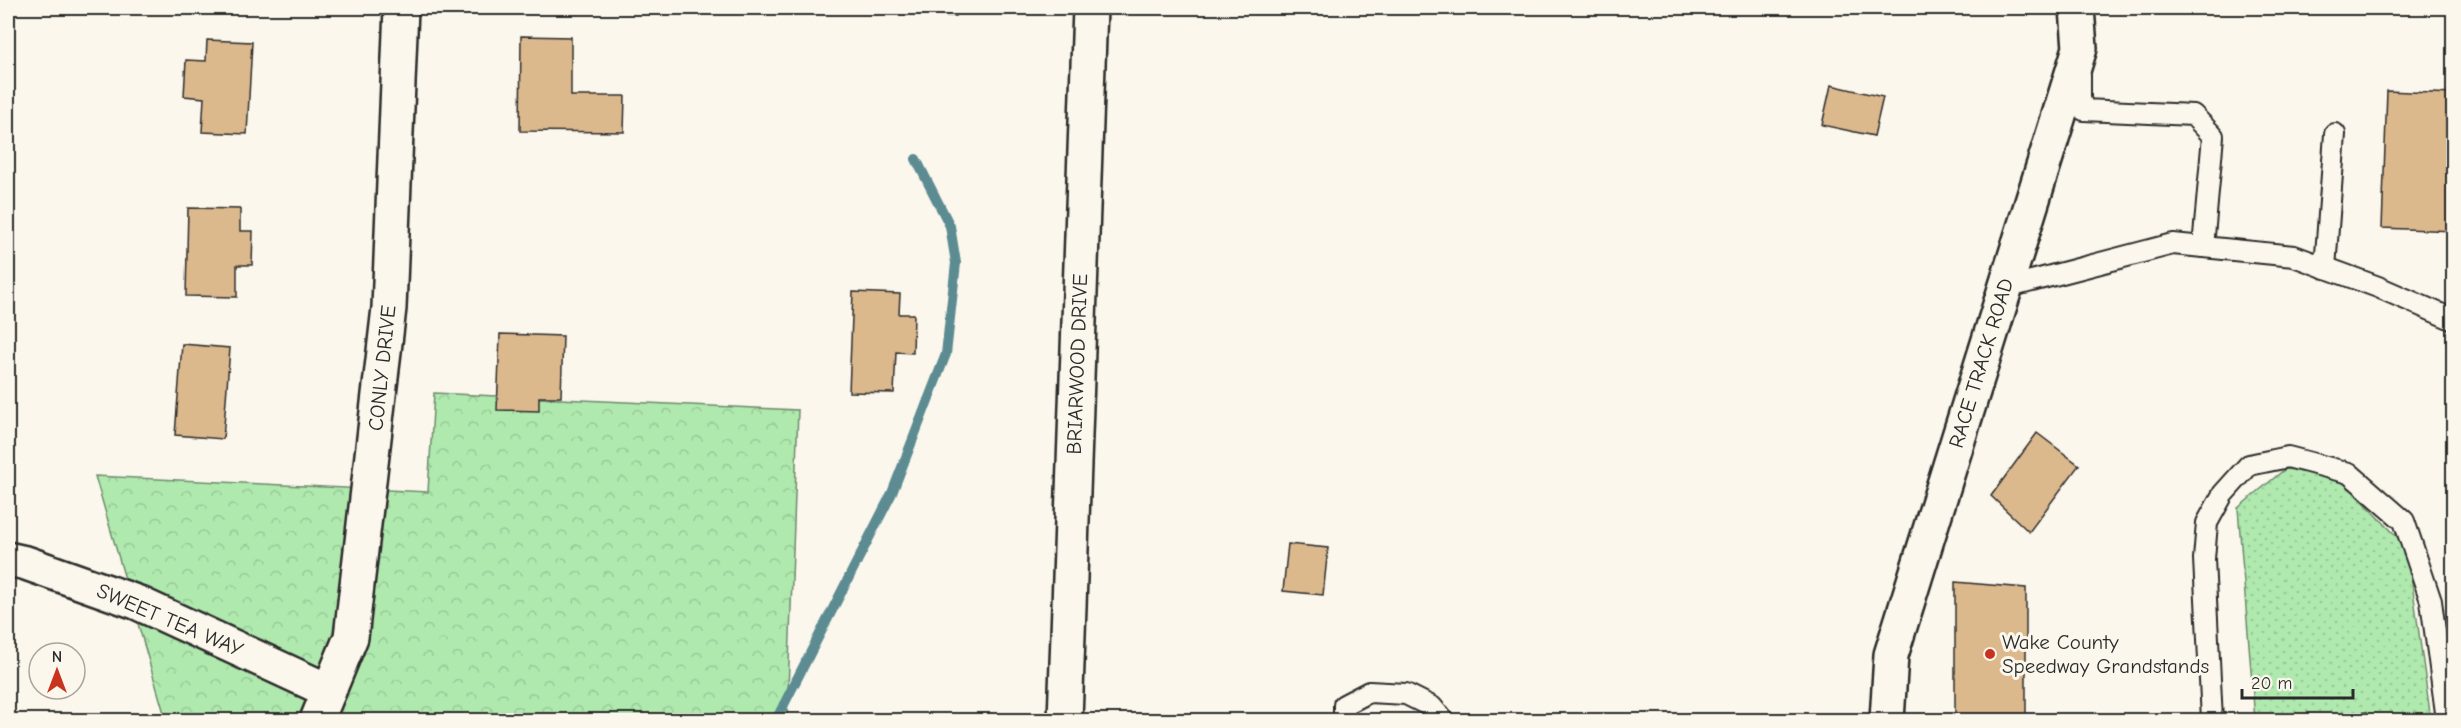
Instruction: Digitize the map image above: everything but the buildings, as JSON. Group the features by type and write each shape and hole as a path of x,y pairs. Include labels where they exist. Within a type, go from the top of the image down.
{"street":[{"name":"CONLY DRIVE","path":"317,720 351,637 390,308 401,8"},
{"name":"BRIARWOOD DRIVE","path":"1065,720 1090,8"},
{"name":"RACE TRACK ROAD","path":"1887,720 1890,655 2080,48 2078,8"},
{"name":"SWEET TEA WAY","path":"8,560 26,562 136,602 329,691"}],"lane":[{"path":"2080,48 2080,99 2084,110 2193,115 2213,136 2203,248"},
{"path":"2325,268 2335,134"},
{"path":"2005,288 2173,244 2294,256 2379,287 2454,320"},
{"path":"2212,720 2204,559 2207,523 2223,494 2249,465 2288,457 2349,473 2404,521 2431,601 2447,720"},
{"path":"1344,720 1344,705 1370,692 1406,694 1432,707 1443,720"}],"green space":[{"path":"434,393 798,410 787,720 166,720 95,476 428,492"},
{"path":"2285,469 2338,475 2407,547 2431,720 2255,720 2238,508"}],"waterway":[{"path":"776,720 892,493 946,354 956,263 950,226 916,159"}],"place":[{"name":"Wake County Speedway Grandstands","path":"1990,654"}]}
